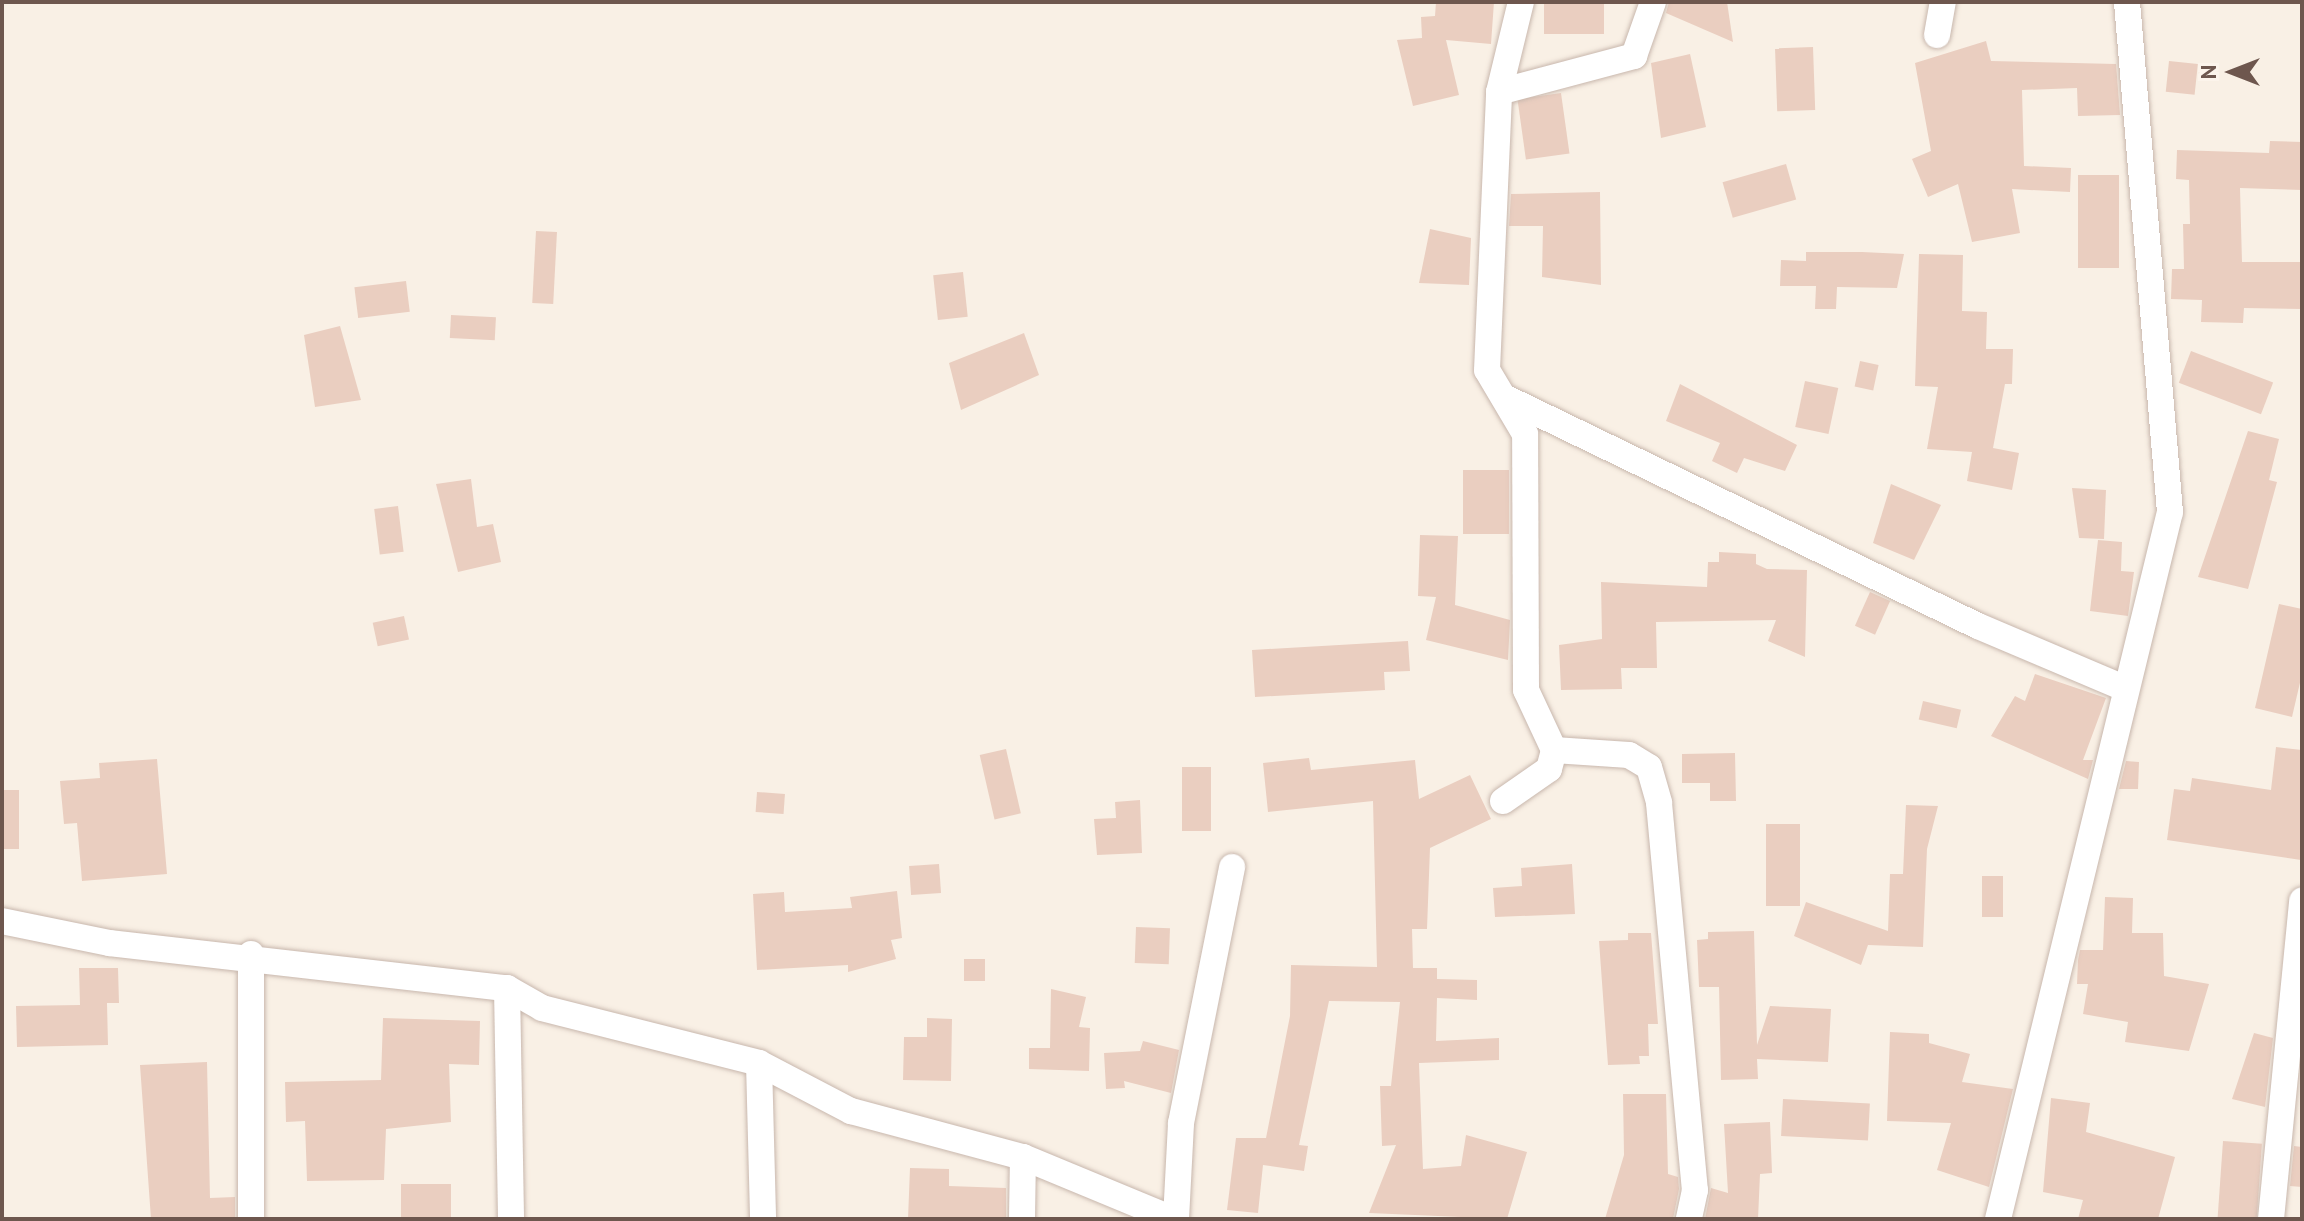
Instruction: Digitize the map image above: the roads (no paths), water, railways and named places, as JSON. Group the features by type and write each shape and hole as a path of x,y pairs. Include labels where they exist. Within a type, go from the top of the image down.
{"street":[{"path":"1503,801 1549,769 1554,750 1526,690 1528,461 1525,434 1487,370 1499,92 1521,2"},
{"path":"1499,92 1634,56 1653,2"},
{"path":"1937,35 1943,2"},
{"path":"1998,1219 2124,688 2170,512 2127,2"},
{"path":"1504,397 1978,626 2124,688"},
{"path":"1554,750 1629,755 1649,767 1659,803 1693,1162 1689,1219"},
{"path":"2,921 109,943 251,954 335,973 507,988 542,1008 759,1063 851,1111 1023,1157 1175,1219 1181,1123 1232,867"},
{"path":"2271,1219 2302,901"},
{"path":"251,954 251,1219"},
{"path":"507,988 511,1219"},
{"path":"759,1063 763,1219"},
{"path":"1022,1219 1023,1157"}]}
